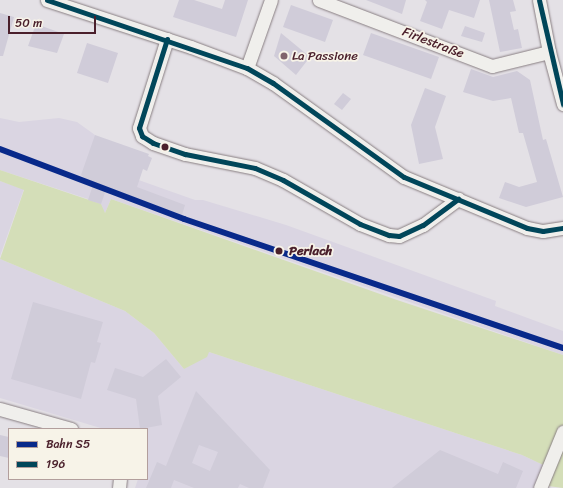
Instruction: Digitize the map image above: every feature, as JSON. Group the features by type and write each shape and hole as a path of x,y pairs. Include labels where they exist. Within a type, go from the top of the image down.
{"street":[{"path":"47,0 72,4 247,68 273,83 404,177 528,228 543,231 563,228"},
{"path":"247,68 271,0"},
{"name":"Firlestraße","path":"319,0 492,66 549,52"},
{"path":"539,0 549,52 563,104"},
{"path":"168,39 140,120 139,128 142,136 159,146 186,154 255,168 283,180 377,232 399,236 409,233 423,225 458,199"},
{"path":"0,409 67,428"},
{"path":"540,488 562,435"}],"shaded area":[{"path":"0,118 19,122 59,118 77,122 95,135 116,172 195,200 203,200 286,225 496,301 495,306 563,331 563,355 111,199 105,213 88,199 0,170"},
{"path":"0,181 24,189 0,256"},
{"path":"0,259 125,311 154,333 184,369 209,352 522,455 554,470 547,488 135,488 138,480 148,480 148,428 101,428 0,398"}],"green space":[{"path":"0,170 101,204 105,213 111,199 397,300 563,355 563,488 548,486 554,470 522,455 209,352 207,357 184,369 154,333 125,311 0,259 24,190 0,181"}],"building":[{"path":"179,0 194,0 222,9 225,0 248,0 236,37 173,17"},
{"path":"366,0 406,0 402,14"},
{"path":"425,0 480,0 474,18 449,10 442,29 420,21 427,2"},
{"path":"489,0 513,0 516,11 510,12 514,30 518,29 522,48 500,52"},
{"path":"291,5 333,20 325,42 283,27"},
{"path":"0,13 14,17 3,56 0,56"},
{"path":"36,24 64,34 57,53 28,46"},
{"path":"465,26 485,33 482,42 461,36"},
{"path":"281,33 310,57 296,75 274,56"},
{"path":"371,33 439,57 431,79 363,55"},
{"path":"87,43 118,53 108,83 77,73"},
{"path":"471,69 493,77 517,71 530,80 543,140 546,139 563,197 526,207 499,198 505,182 519,187 537,182 523,133 519,133 511,98 493,101 463,92"},
{"path":"425,88 446,96 435,127 443,159 419,164 411,125"},
{"path":"343,93 351,99 342,110 334,104"},
{"path":"95,135 149,154 148,156 152,158 147,171 143,169 137,187 185,205 182,215 107,187 101,204 88,200 93,185 81,175"},
{"path":"33,302 103,322 97,342 101,343 95,363 91,362 81,399 11,379"},
{"path":"166,359 181,377 158,396 162,425 140,428 136,399 107,390 115,368 143,377"},
{"path":"196,391 270,470 263,488 249,488 240,484 238,488 194,488 174,480 171,488 146,488 157,462 166,466","holes":["199,445 218,452 210,471 192,463"]},
{"path":"0,435 8,437 8,458 0,456"},
{"path":"440,450 498,474 503,462 523,471 516,488 392,488"}],"rail line":[{"name":"S5","path":"0,149 184,219 563,348"}],"transit line":[{"name":"196","path":"47,0 247,68 273,83 404,177 527,228 543,231 563,228"},
{"name":"196","path":"539,0 563,104"},
{"name":"196","path":"167,39 139,128 142,136 153,143 185,154 255,168 283,180 360,224 389,235 399,236 423,225 458,199"}],"place":[{"name":"La Passione","path":"284,56"},
{"name":"Perlach","path":"279,251"}]}
